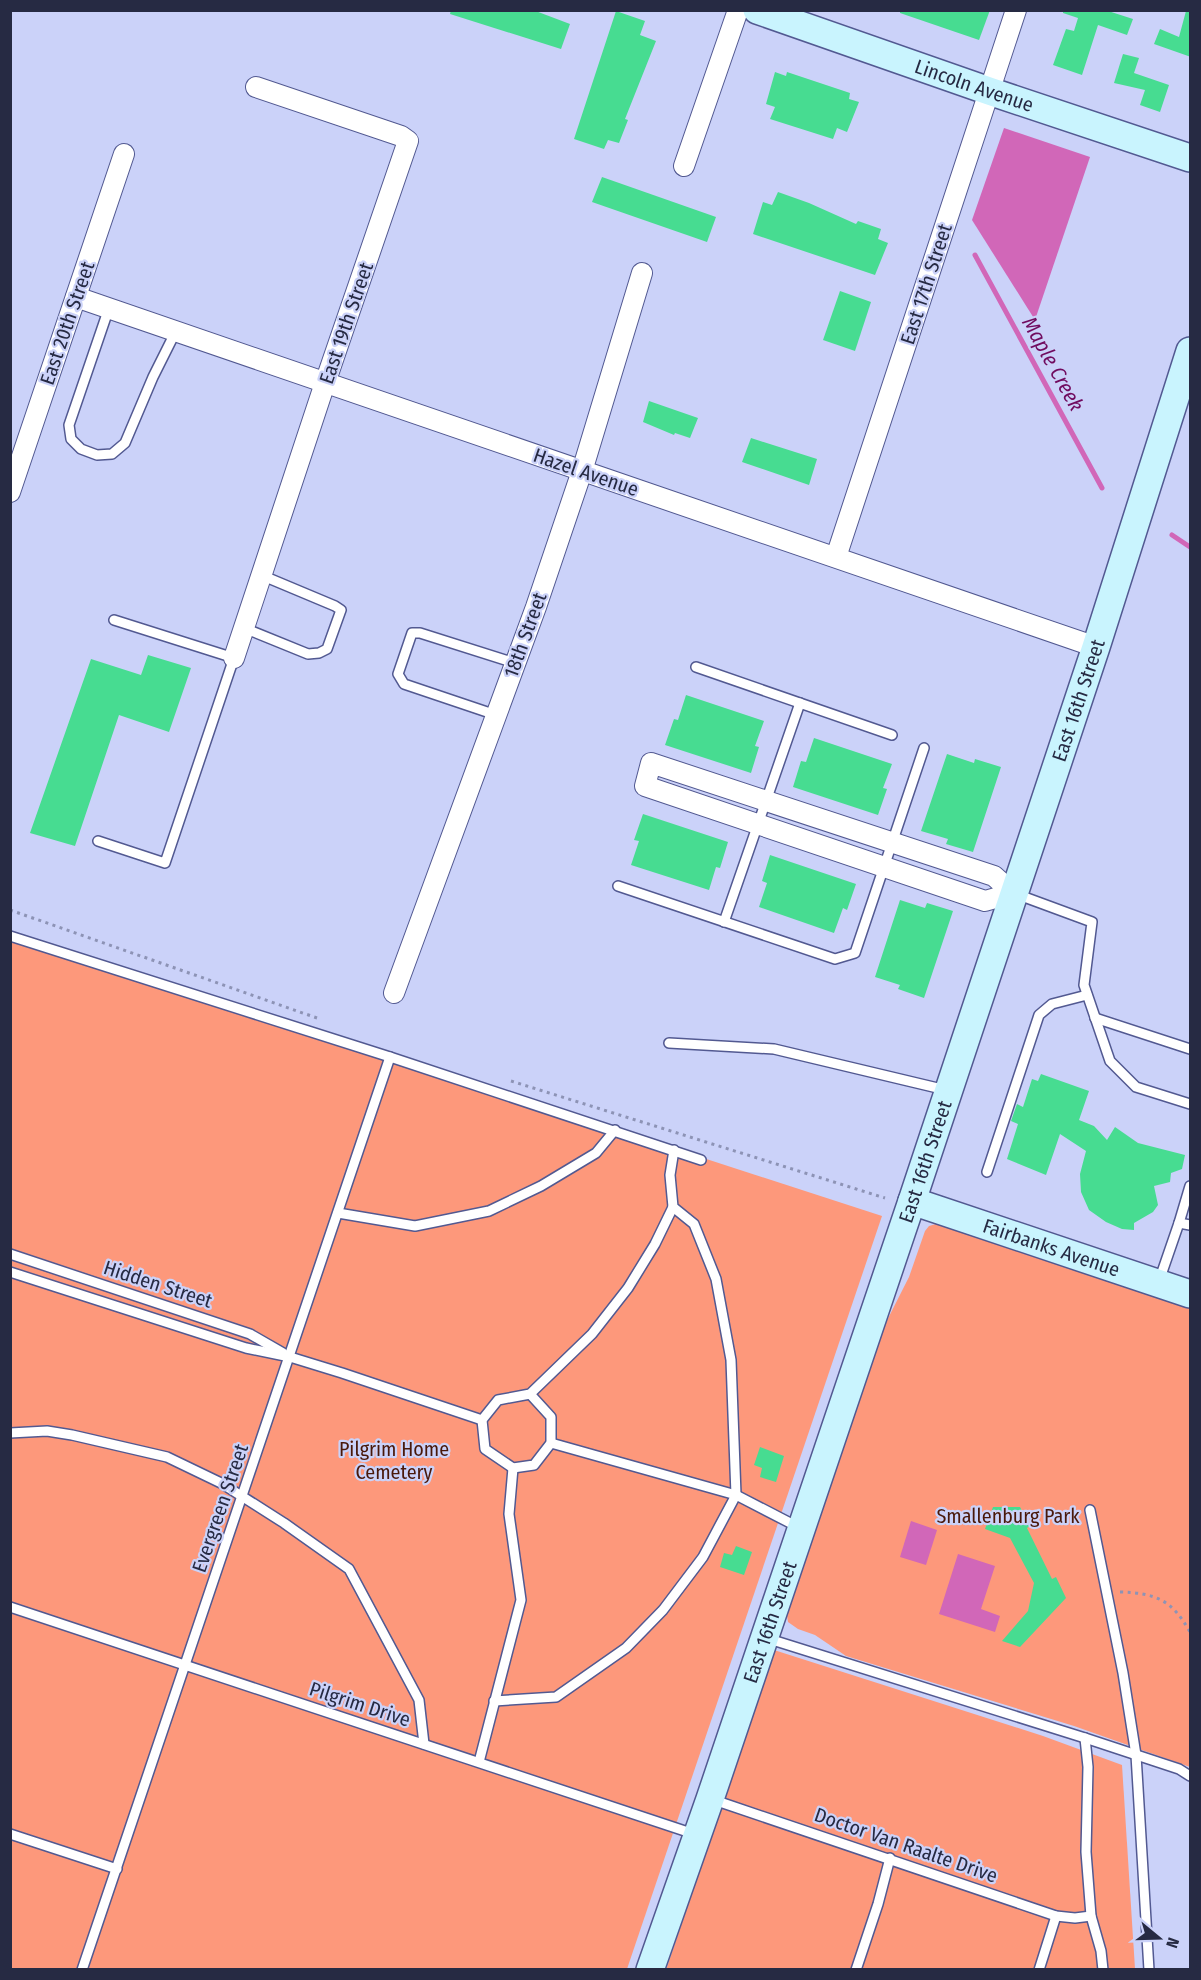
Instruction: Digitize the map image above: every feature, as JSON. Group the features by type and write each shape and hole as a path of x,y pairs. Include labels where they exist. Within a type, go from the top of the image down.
{"main road":[{"name":"Lincoln Avenue","path":"757,10 989,92 1191,158"},
{"name":"East 16th Street","path":"650,1970 912,1202 1096,647 1191,351"},
{"name":"Fairbanks Avenue","path":"912,1202 1191,1294"}],"street":[{"path":"684,166 738,10"},
{"name":"East 17th Street","path":"836,557 1016,10"},
{"name":"East 19th Street","path":"234,658 408,141 401,136 256,87"},
{"name":"East 20th Street","path":"10,492 124,154"},
{"name":"18th Street","path":"394,993 515,663 582,471 642,273"},
{"name":"Hazel Avenue","path":"76,297 1096,647"},
{"path":"651,763 994,876 1013,893 985,901 645,786 651,763"}],"lane":[{"path":"109,308 69,425 71,439 81,449 97,455 112,454 125,443 153,377 176,332"},
{"path":"244,628 308,654 319,653 327,649 341,610 261,575"},
{"path":"98,841 165,863 234,658 114,620"},
{"path":"496,715 404,684 398,674 412,633 420,633 515,663"},
{"path":"696,667 892,735"},
{"path":"724,922 800,703"},
{"path":"618,886 835,959 855,953 924,748"},
{"path":"1013,893 1092,922 1084,985 1110,1061 1136,1087 1191,1104"},
{"path":"10,936 390,1057 701,1160"},
{"path":"987,1172 1040,1015 1052,1004 1087,995"},
{"path":"1095,1018 1191,1049"},
{"path":"669,1043 774,1049 948,1090"},
{"name":"Evergreen Street","path":"82,1970 390,1057"},
{"path":"338,1213 415,1226 489,1211 541,1186 596,1153 615,1130"},
{"path":"530,1394 551,1417 551,1443 534,1465 513,1468 485,1449 482,1420 498,1400 530,1394 592,1334 628,1288 656,1244 673,1207 670,1175 674,1150"},
{"path":"1158,1284 1191,1186"},
{"path":"494,1701 556,1697 626,1648 663,1610 703,1557 736,1495 731,1360 723,1309 716,1279 694,1224 673,1207"},
{"path":"1179,1223 1191,1225"},
{"name":"Hidden Street","path":"10,1254 250,1334 290,1357"},
{"name":"Hidden Street","path":"10,1272 246,1348 290,1357 482,1420"},
{"path":"10,1432 47,1431 167,1457 222,1483 349,1569 419,1700 424,1744"},
{"path":"551,1443 736,1495 801,1529"},
{"path":"479,1762 521,1600 509,1514 513,1468"},
{"path":"1090,1510 1123,1672 1136,1755 1149,1970"},
{"name":"Pilgrim Drive","path":"10,1607 697,1835"},
{"path":"764,1637 1085,1738 1191,1776"},
{"path":"1085,1738 1088,1767 1086,1852 1091,1916 1101,1951 1103,1970"},
{"name":"Doctor Van Raalte Drive","path":"710,1799 1056,1916 1075,1918 1091,1916"},
{"path":"10,1834 117,1869"},
{"path":"856,1970 878,1904 890,1858"},
{"path":"1039,1970 1056,1916"}],"path":[{"path":"10,910 320,1019"},
{"path":"511,1081 885,1198"},
{"path":"1107,1591 1154,1595 1174,1610 1189,1626 1191,1632"}],"green space":[{"name":"Pilgrim Home Cemetery","path":"11,933 882,1216 627,1969 11,1970"},
{"name":"Smallenburg Park","path":"947,1225 1190,1304 1190,1767 1074,1726 846,1656 815,1635 798,1629 788,1622 786,1610 873,1348 909,1277 925,1231 929,1226"},
{"path":"774,1650 1043,1736 1122,1765 1135,1969 666,1970"}],"shaded area":[{"path":"1004,128 1090,157 1035,320 972,220"},
{"path":"911,1521 937,1530 926,1565 900,1557"},
{"path":"958,1554 995,1566 981,1609 1000,1616 995,1632 939,1614"}],"building":[{"path":"451,10 533,10 570,24 561,49 450,14"},
{"path":"900,10 990,10 979,40 900,13"},
{"path":"1063,10 1105,10 1133,19 1127,35 1098,25 1082,75 1053,65 1066,29 1074,31 1078,18 1063,13"},
{"path":"616,11 645,21 640,35 656,41 625,119 628,120 619,143 608,140 604,149 574,139"},
{"path":"1186,11 1191,12 1191,57 1154,44 1160,29 1179,37"},
{"path":"1123,54 1139,58 1134,73 1169,85 1160,112 1140,105 1145,90 1114,83"},
{"path":"775,72 786,76 787,72 850,93 849,99 859,102 847,132 837,128 833,139 770,119 775,107 766,104"},
{"path":"602,177 716,217 707,242 592,202"},
{"path":"778,192 856,224 858,221 881,229 878,239 888,243 875,275 753,234 763,202 772,205"},
{"path":"840,291 871,302 855,351 823,340"},
{"path":"649,401 698,418 690,438 675,433 674,435 643,422"},
{"path":"751,438 817,459 809,485 742,462"},
{"path":"148,655 191,668 169,732 119,715 75,846 30,833 91,659 141,675"},
{"path":"686,695 764,721 755,746 759,747 751,773 665,745 674,719 678,720"},
{"path":"814,738 892,764 883,788 887,789 878,815 793,787 801,761 806,762"},
{"path":"947,754 974,763 975,759 1001,767 973,852 946,844 948,839 921,831"},
{"path":"643,814 728,842 720,868 716,867 709,890 631,865 639,841 634,840"},
{"path":"770,855 856,884 847,910 843,908 834,933 759,907 767,883 762,881"},
{"path":"900,900 925,908 927,903 953,911 924,998 898,989 900,985 875,977"},
{"path":"1041,1074 1089,1091 1079,1120 1094,1126 1107,1140 1115,1127 1138,1143 1185,1155 1182,1169 1171,1173 1170,1182 1154,1186 1158,1205 1153,1212 1134,1223 1134,1230 1122,1229 1106,1222 1089,1210 1081,1192 1080,1174 1086,1151 1060,1134 1046,1175 1007,1159 1018,1124 1011,1121 1017,1104 1023,1107 1032,1079 1038,1081"},
{"path":"760,1447 784,1456 776,1482 760,1477 762,1468 754,1465"},
{"path":"993,1507 1020,1507 1030,1526 1027,1528 1052,1579 1056,1577 1066,1598 1020,1647 1002,1641 1028,1611 1034,1583 1010,1538 985,1529"},
{"path":"736,1546 752,1552 744,1575 720,1567 724,1553 732,1555"}],"waterway":[{"name":"Maple Creek","path":"975,255 1102,488"},
{"name":"Maple Creek","path":"1172,535 1190,547"}]}
